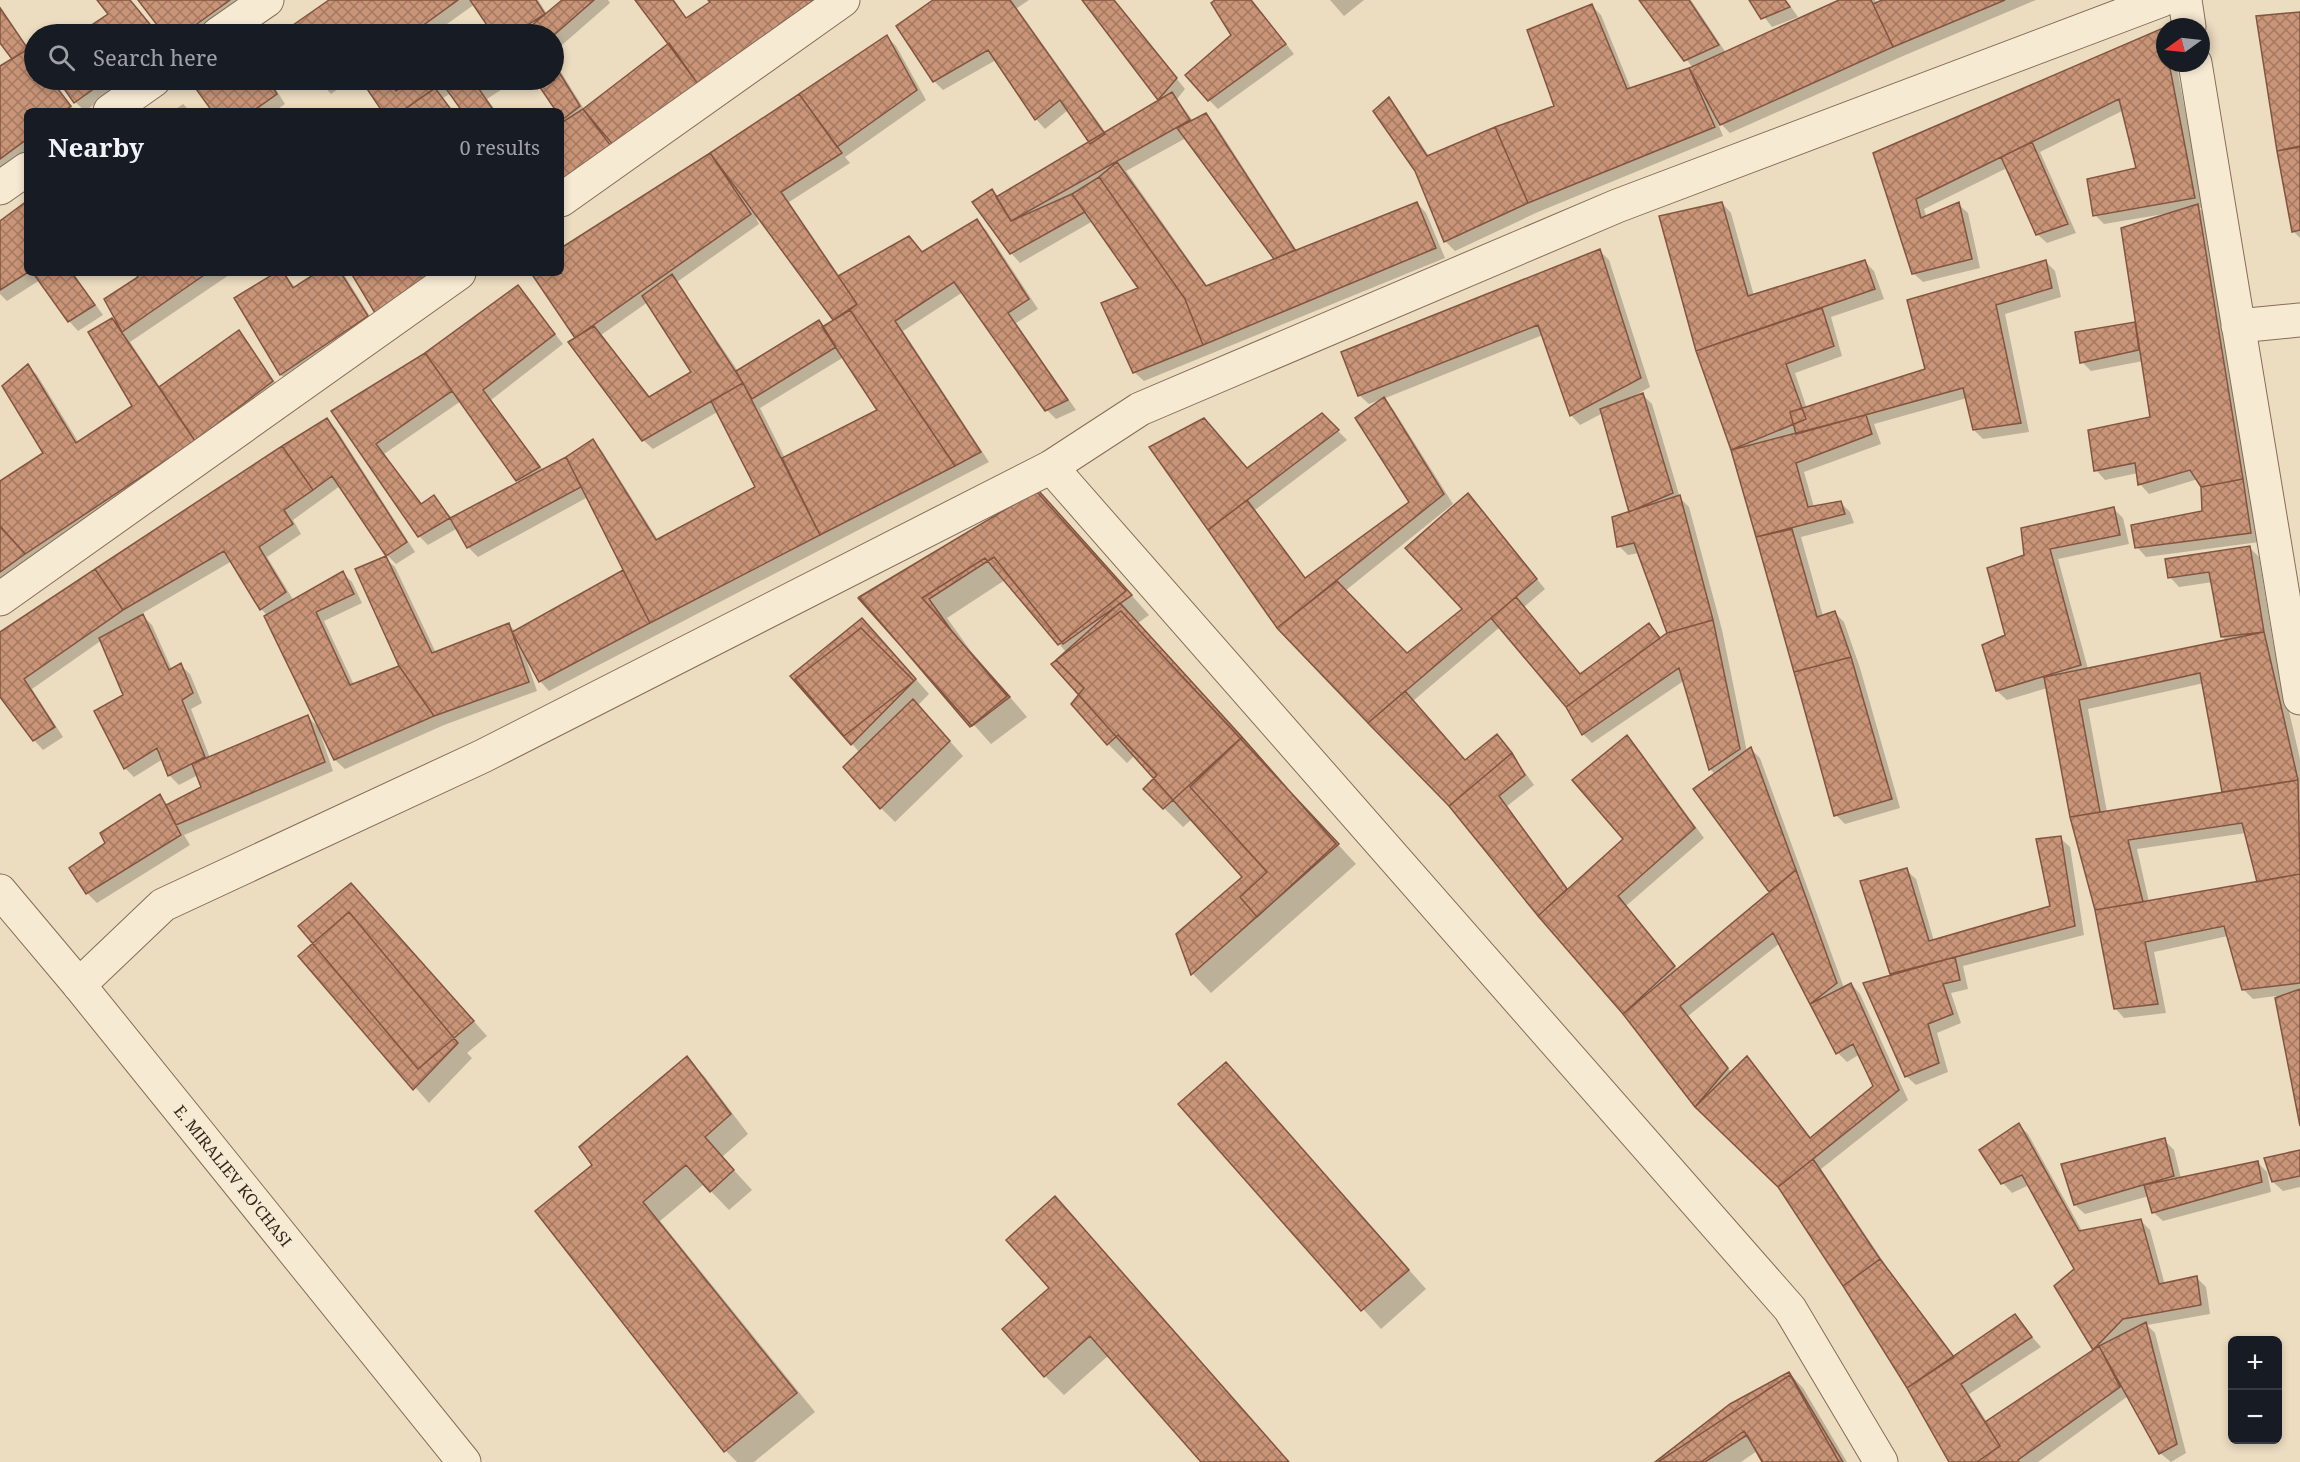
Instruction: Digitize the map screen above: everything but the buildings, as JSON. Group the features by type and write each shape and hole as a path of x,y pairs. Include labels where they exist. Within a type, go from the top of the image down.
{"street":[{"path":"232,24 267,0"},
{"path":"564,198 843,0"},
{"path":"79,985 163,905 483,756 1051,467 1140,409 1617,206 2162,0"},
{"path":"2185,0 2188,18"},
{"path":"2196,72 2300,698"},
{"path":"114,108 140,90"},
{"path":"0,188 24,171"},
{"path":"0,599 455,276"},
{"path":"2238,326 2300,320"},
{"path":"1051,467 1790,1309 1881,1462"},
{"name":"E. MIRALIEV KO'CHASI","path":"0,891 79,985 464,1462"}]}
